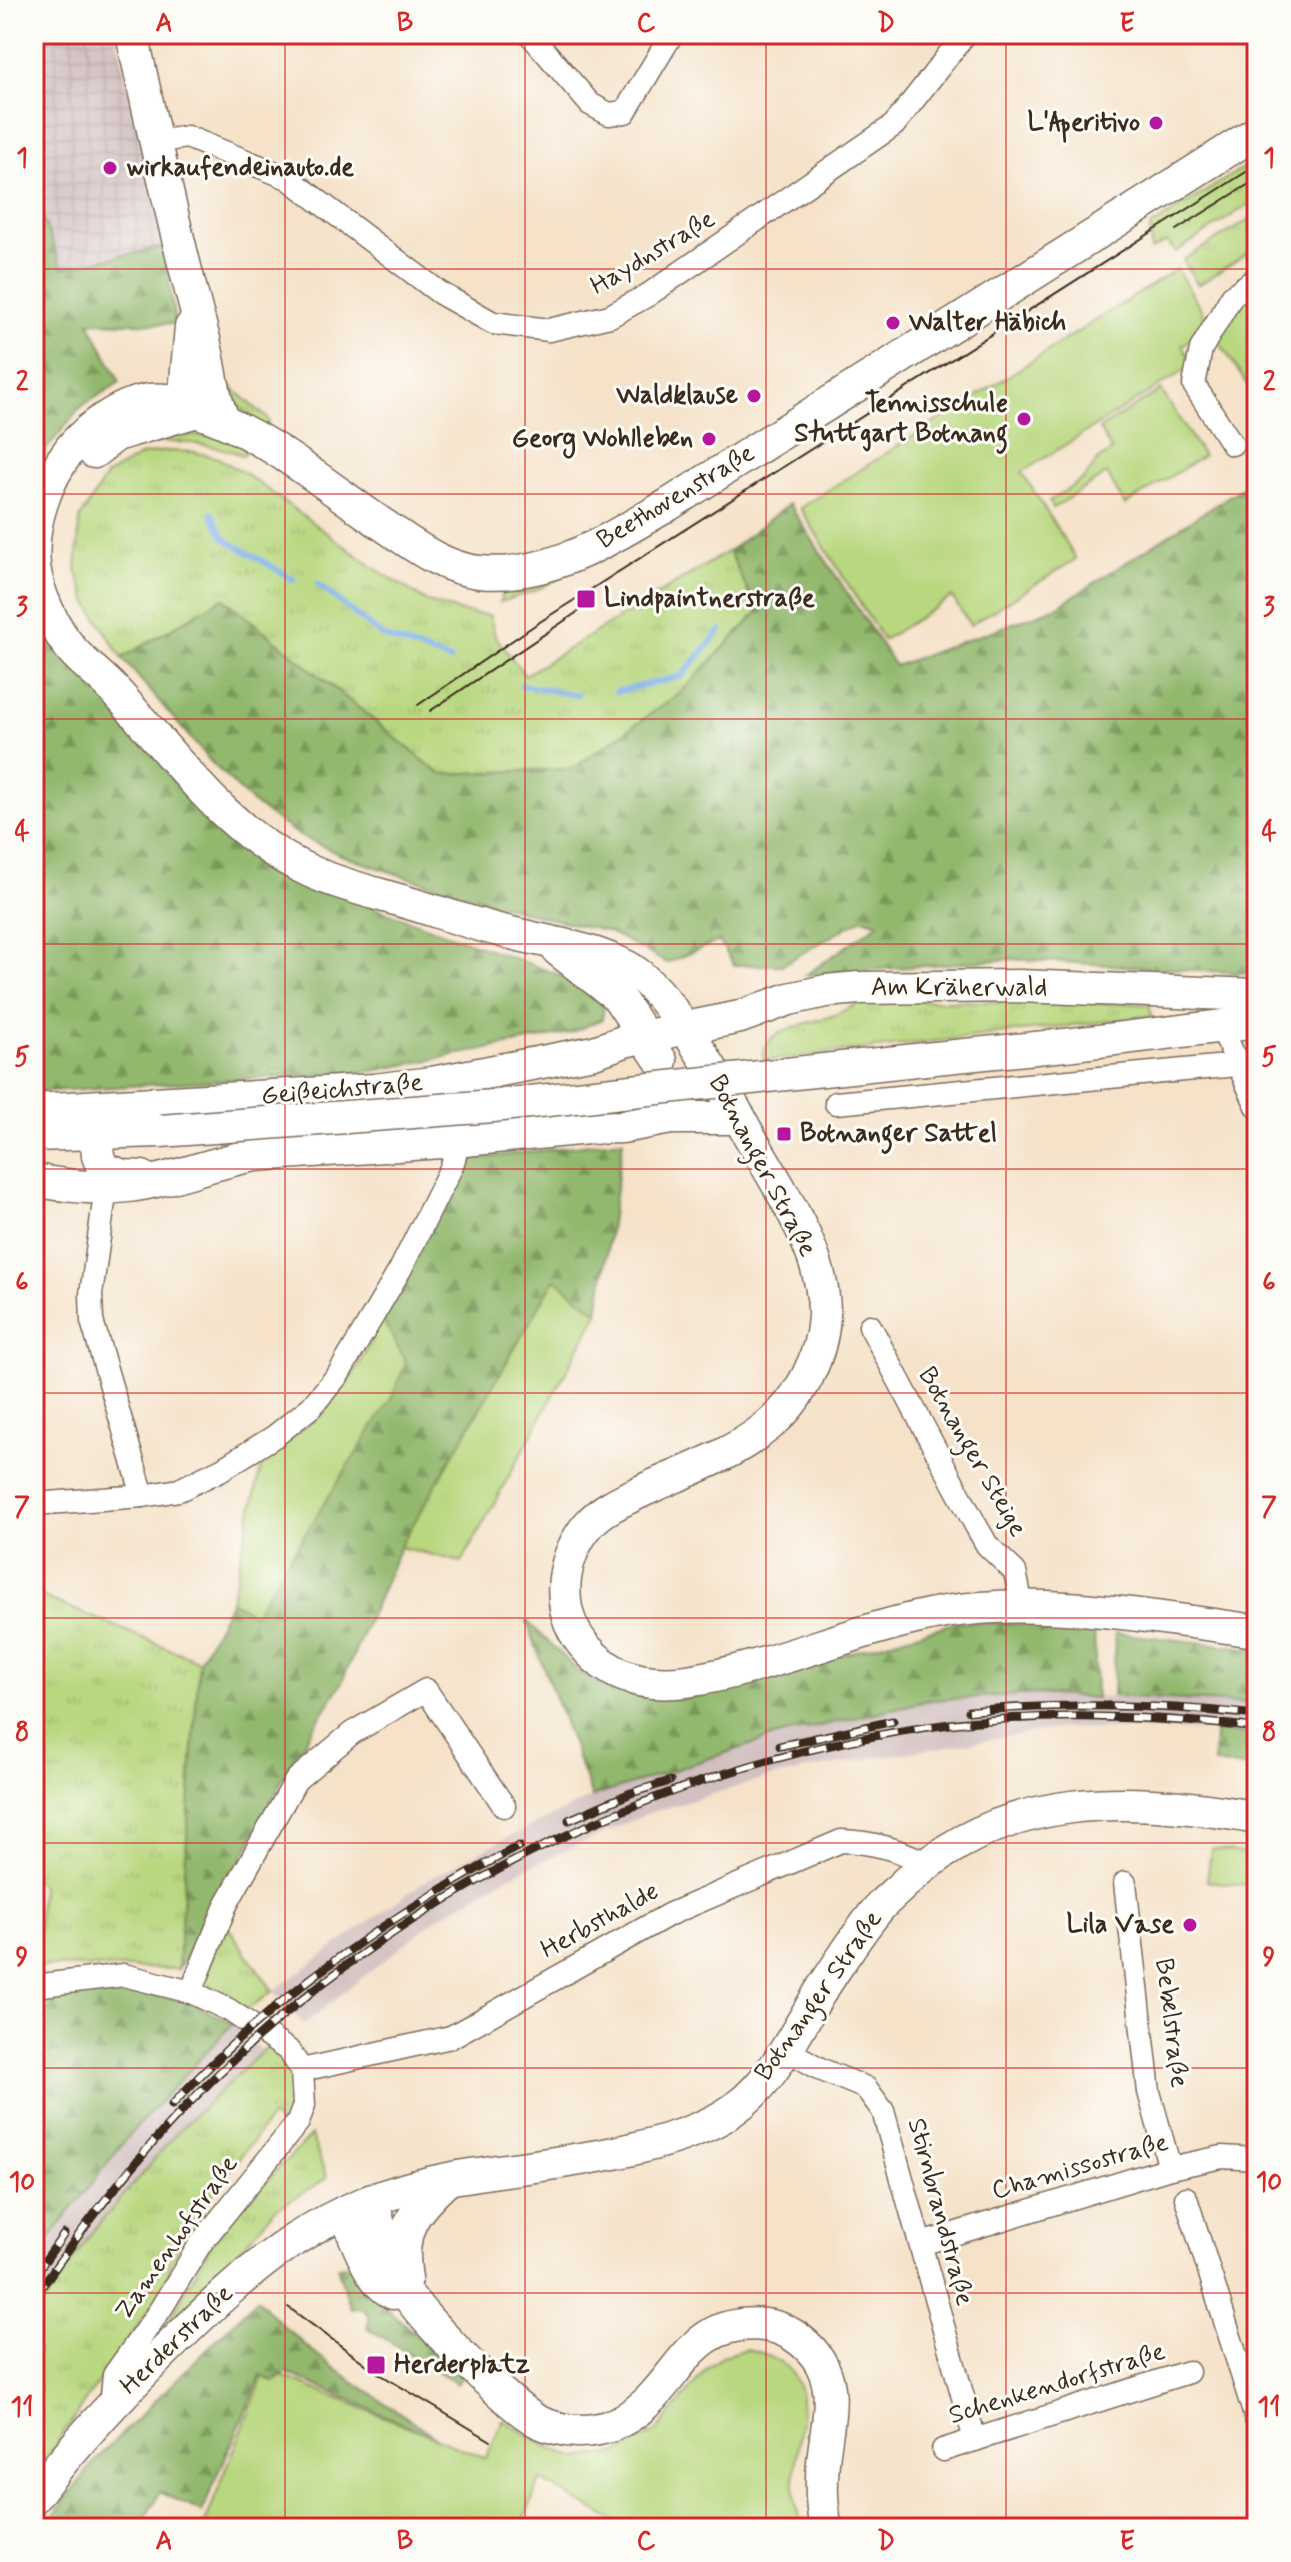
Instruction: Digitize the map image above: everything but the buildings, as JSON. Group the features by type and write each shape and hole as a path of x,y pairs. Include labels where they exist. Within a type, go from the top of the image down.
{"main road":[{"path":"132,34 189,289 203,333 215,398 193,406 189,289"},
{"name":"Beethovenstraße","path":"193,406 257,439 429,556 482,572 543,568 581,554 668,505 1257,132"},
{"name":"Botnanger Straße","path":"193,406 116,435 102,445 70,481 62,501 52,547 59,592 67,612 113,689 221,809 251,836 285,859 337,882 628,967 647,980 697,1049 740,1118 794,1217 820,1279 825,1309 816,1354 801,1389 777,1419 749,1440 621,1501 587,1525 573,1547 566,1569 566,1612 572,1628 593,1655 620,1675 639,1681 678,1682 726,1673 891,1624 937,1614 1022,1606 1257,1631"},
{"path":"549,943 618,997 654,1049 645,1086 614,1112 588,1128"},
{"name":"Am Kräherwald","path":"740,1017 789,999 859,988 1019,986 1257,995"},
{"path":"1182,994 1211,1009 1221,1027 1257,1022"},
{"name":"Geißeichstraße","path":"34,1110 388,1088 489,1074 594,1052 697,1049 740,1017"},
{"name":"Geißeichstraße","path":"34,1135 160,1131 493,1106 1221,1027"},
{"path":"671,1118 700,1090 697,1049"},
{"path":"34,1180 106,1188 131,1186 256,1155 622,1127 671,1118 740,1118"},
{"path":"96,1134 98,1156 107,1172 159,1178"},
{"name":"Botnanger Straße","path":"358,2206 448,2179 647,2144 694,2131 725,2115 748,2097 787,2050 820,1993 880,1907 926,1863 1002,1822 1033,1813 1083,1805 1121,1803 1257,1818"},
{"path":"411,2300 406,2273 405,2233 412,2217 448,2179"},
{"path":"358,2206 411,2300 517,2408 542,2423 566,2431 608,2427 630,2417 652,2400 692,2348 718,2331 750,2324 772,2326 805,2344 817,2357 831,2394 821,2500 826,2528"},
{"name":"Herderstraße","path":"34,2497 69,2450 229,2288 289,2241 358,2206"}],"street":[{"path":"530,34 590,104 609,114 625,112 672,34"},
{"name":"Haydnstraße","path":"156,142 187,137 288,178 440,293 493,323 549,330 610,316 648,295 894,125 965,34"},
{"path":"1232,444 1194,385 1201,349 1232,296 1257,278"},
{"path":"1221,1027 1257,1106"},
{"path":"836,1103 1237,1065"},
{"path":"34,1504 143,1496 179,1490 222,1469 275,1436 311,1407 338,1375 400,1270 451,1168 455,1141"},
{"path":"106,1188 91,1294 92,1321 143,1496"},
{"name":"Botnanger Steige","path":"870,1326 987,1545 1015,1572 1022,1606"},
{"path":"191,1992 226,1905 296,1780 352,1733 426,1690 504,1806"},
{"name":"Herbsthalde","path":"302,2070 451,2037 670,1914 841,1841 870,1842 926,1863"},
{"name":"Bebelstraße","path":"1125,1883 1149,2092 1170,2168"},
{"path":"34,1986 124,1975 191,1992 229,2010 288,2050 302,2070"},
{"name":"Stirnbrandstraße","path":"787,2050 822,2070 866,2088 883,2111 975,2440"},
{"name":"Zamenhofstraße","path":"111,2405 114,2375 160,2310 201,2243 298,2122 304,2105 302,2070"},
{"name":"Chamissostraße","path":"921,2244 1170,2168 1222,2157 1257,2159"},
{"path":"1186,2198 1257,2422"},
{"name":"Schenkendorfstraße","path":"943,2450 1188,2372"}],"shaded area":[{"path":"34,34 116,34 165,247 62,269 34,195"},
{"path":"1037,1694 1257,1704 1257,1736 1215,1731 1062,1728 770,1777 646,1814 507,1877 436,1919 304,2024 273,1991 422,1883 592,1797 777,1736 930,1700"},
{"path":"233,2023 263,2052 180,2129 92,2232 34,2318 34,2258 129,2135"}],"green space":[{"path":"1257,159 1257,199 1176,252 1167,242 1151,250 1150,227"},
{"path":"34,195 62,268 165,247 175,324 89,322 120,382 81,407 47,448 34,489"},
{"path":"1257,215 1257,247 1198,285 1183,260"},
{"name":"Tennisschule Stuttgart Botnang","path":"1177,269 1211,326 1182,345 1193,365 1022,472 1076,559 970,625 952,597 883,640 800,508"},
{"path":"1257,292 1257,400 1217,338 1243,302"},
{"path":"227,383 267,418 269,422 264,429 237,403"},
{"path":"1161,390 1203,456 1125,505 1107,474 1053,508 1049,501 1084,479 1098,460 1112,451 1099,429"},
{"path":"180,435 222,437 251,447 243,455 193,443 142,443"},
{"path":"166,451 194,452 218,458 246,474 373,567 428,602 490,616 495,636 525,675 729,551 758,612 681,693 572,769 440,774 223,598 122,658 88,603 76,570 80,518 107,475 142,455"},
{"path":"1257,478 1257,974 1010,959 806,975 879,923 863,918 782,965 734,965 719,941 667,963 609,932 544,917 403,876 341,855 300,836 255,805 211,762 122,658 223,598 440,774 572,769 681,693 758,612 729,551 789,504 895,666 1055,608"},
{"path":"558,579 534,591 500,602 504,588"},
{"path":"34,598 175,781 259,861 378,909 582,983 604,1007 602,1019 570,1033 372,1071 34,1092"},
{"path":"871,1000 1149,1004 1152,1016 764,1061 765,1049 779,1033"},
{"path":"623,1140 598,1313 554,1280 400,1547 340,1686 289,1766 210,1923 178,1969 199,1661 231,1601 254,1614 381,1317 464,1160"},
{"path":"555,1279 598,1313 462,1562 400,1547"},
{"path":"381,1317 406,1362 392,1397 254,1614 231,1601 263,1458 302,1429 338,1395 357,1368"},
{"path":"34,1593 199,1661 178,1969 36,1966 41,1885 34,1881"},
{"path":"526,1620 582,1675 614,1692 685,1699 958,1622 1094,1626 1096,1698 1037,1694 930,1700 777,1736 592,1797"},
{"path":"1115,1633 1257,1649 1257,1704 1113,1696"},
{"path":"1215,1731 1257,1736 1257,1769 1214,1763"},
{"path":"1211,1849 1257,1855 1257,1886 1207,1881"},
{"path":"226,1924 273,1991 244,2012 204,1979"},
{"path":"108,1988 186,2001 233,2023 129,2135 34,2258 34,1995"},
{"path":"269,2045 293,2083 292,2102 283,2128 272,2116 209,2198 179,2246 166,2285 34,2475 34,2318 92,2232 180,2129"},
{"path":"311,2135 327,2178 276,2209 159,2338 211,2245 230,2219"},
{"path":"344,2265 356,2269 389,2310 462,2377 457,2384 367,2327 369,2318 366,2312 351,2309 337,2267"},
{"path":"257,2299 320,2357 437,2438 286,2372 272,2380 261,2376 202,2512 160,2492 141,2528 44,2528 94,2462"},
{"path":"746,2349 772,2357 788,2369 797,2384 801,2421 794,2485 801,2528 626,2528 540,2480 521,2528 203,2528 263,2377 276,2382 280,2375 486,2458 503,2420 546,2446 577,2458 618,2453 657,2431 708,2367 723,2356"}],"waterway":[{"path":"212,514 225,539 293,579"},
{"path":"318,584 382,636 450,660"},
{"path":"616,692 682,676 721,630"},
{"path":"521,685 577,695"}],"tram line":[{"path":"418,705 535,625 1257,165"},
{"path":"1176,230 1257,179"},
{"path":"430,711 579,611"},
{"path":"288,2307 378,2373 491,2441"}],"railway":[{"path":"969,1711 1113,1706 1257,1715"},
{"path":"34,2298 97,2211 165,2129 215,2077 292,2008 374,1945 462,1890 554,1841 649,1800 747,1767 848,1741 950,1724 1026,1718 1104,1717 1257,1728"},
{"path":"780,1746 893,1721"},
{"path":"569,1820 631,1793 670,1781"},
{"path":"172,2105 250,2029 334,1961 424,1900 519,1846"},
{"path":"34,2276 64,2234"}],"place":[{"name":"L'Aperitivo","path":"1156,123"},
{"name":"wirkaufendeinauto.de","path":"110,168"},
{"name":"Walter Häbich","path":"893,323"},
{"name":"Waldklause","path":"754,396"},
{"name":"Tennisschule Stuttgart Botnang","path":"1024,419"},
{"name":"Georg Wohlleben","path":"709,439"},
{"name":"Lindpaintnerstraße","path":"586,599"},
{"name":"Botnanger Sattel","path":"784,1134"},
{"name":"Lila Vase","path":"1190,1925"},
{"name":"Herderplatz","path":"376,2365"}]}
